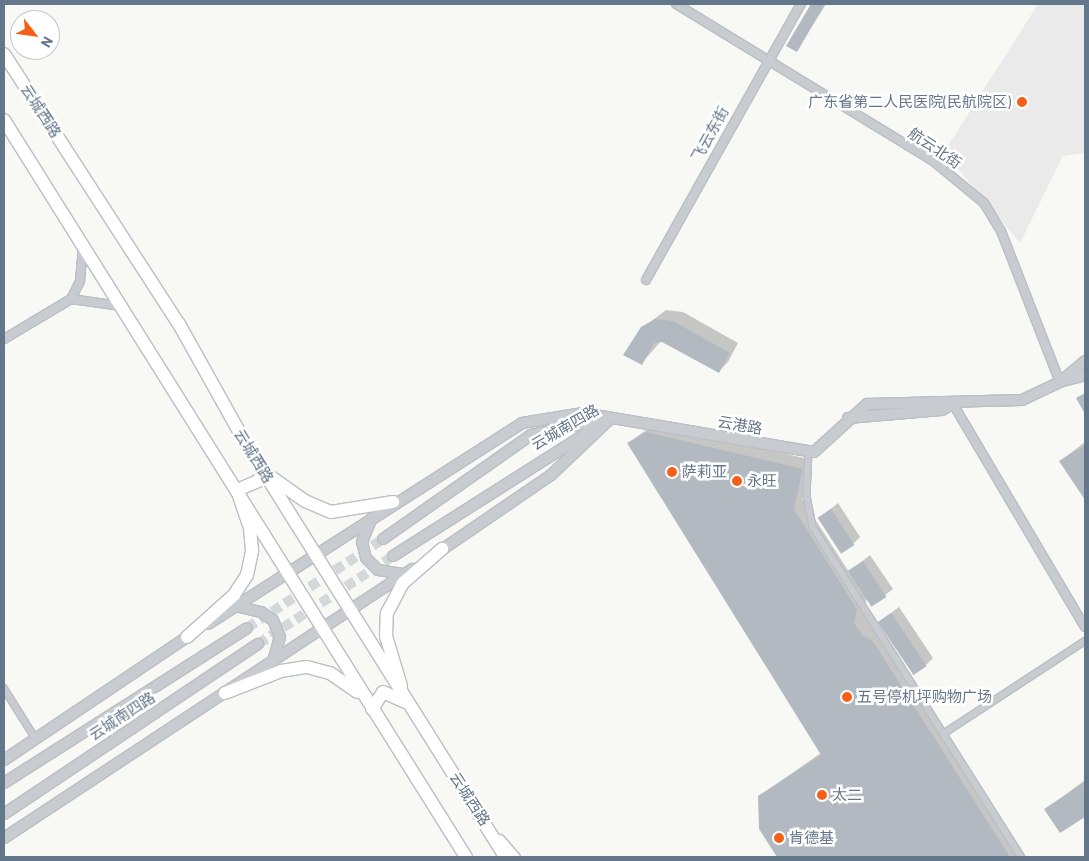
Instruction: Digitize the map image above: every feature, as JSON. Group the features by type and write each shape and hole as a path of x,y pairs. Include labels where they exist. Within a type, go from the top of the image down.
{"main road":[{"name":"云城西路","path":"4,54 178,324 315,556 506,857"},
{"path":"4,120 84,242 288,573 321,630 463,854"},
{"path":"237,490 258,481 264,472 305,501 331,512 393,502"},
{"path":"187,637 234,595 250,564 250,528 237,490"},
{"path":"407,703 386,636 387,613 403,583 442,549"},
{"path":"225,693 281,671 315,668 340,679 372,709"},
{"path":"372,709 383,692 407,703"},
{"path":"493,834 514,857"}],"street":[{"name":"航云北街","path":"676,4 933,161 984,203 1001,231 1060,382"},
{"name":"飞云东街","path":"646,280 801,4"},
{"path":"4,339 71,299 80,281 84,242"},
{"path":"71,299 112,302 124,308"},
{"path":"1060,382 1085,361"},
{"path":"1022,857 813,527 807,496 809,452 824,447 848,418 942,410 953,404 1022,400 1060,382 1085,375"},
{"path":"953,404 1085,627"},
{"name":"云港路","path":"4,760 187,637 315,556 393,502 522,423 583,413 809,452"},
{"path":"4,838 273,662 551,475 612,418"},
{"name":"云城南四路","path":"383,539 531,435 612,418"},
{"name":"云城南四路","path":"393,556 545,455 612,418"},
{"path":"374,515 362,542 366,558 378,570 404,574"},
{"path":"235,606 261,612 273,620 280,637 273,662"},
{"name":"云城南四路","path":"4,782 247,628"},
{"path":"944,734 1085,641"},
{"name":"云城南四路","path":"4,814 258,644"},
{"path":"4,688 36,739"}],"shaded area":[{"name":"广东省第二人民医院(民航院区)","path":"1038,4 1085,4 1085,153 1063,156 1020,243 944,152"}],"building":[{"path":"811,4 825,4 797,52 786,46"},
{"path":"655,319 673,321 730,353 719,373 662,342 654,343 642,365 623,355 641,327"},
{"path":"1085,393 1085,414 1076,398"},
{"name":"五号停机坪购物广场","path":"646,432 803,469 794,509 857,609 854,623 863,636 872,640 1010,857 777,857 759,829 758,796 821,755 627,443"},
{"path":"1085,445 1085,500 1059,461"},
{"path":"831,509 854,545 841,554 818,518"},
{"path":"863,561 886,597 871,607 848,571"},
{"path":"891,613 927,666 914,675 878,622"},
{"path":"1085,782 1085,817 1060,833 1044,809"}],"tunnel":[{"path":"247,628 383,539"},
{"path":"258,644 393,556"}],"place":[{"name":"广东省第二人民医院(民航院区)","path":"1022,102"},
{"name":"萨莉亚","path":"672,472"},
{"name":"永旺","path":"737,481"},
{"name":"五号停机坪购物广场","path":"847,697"},
{"name":"太二","path":"822,795"},
{"name":"肯德基","path":"779,838"}]}
